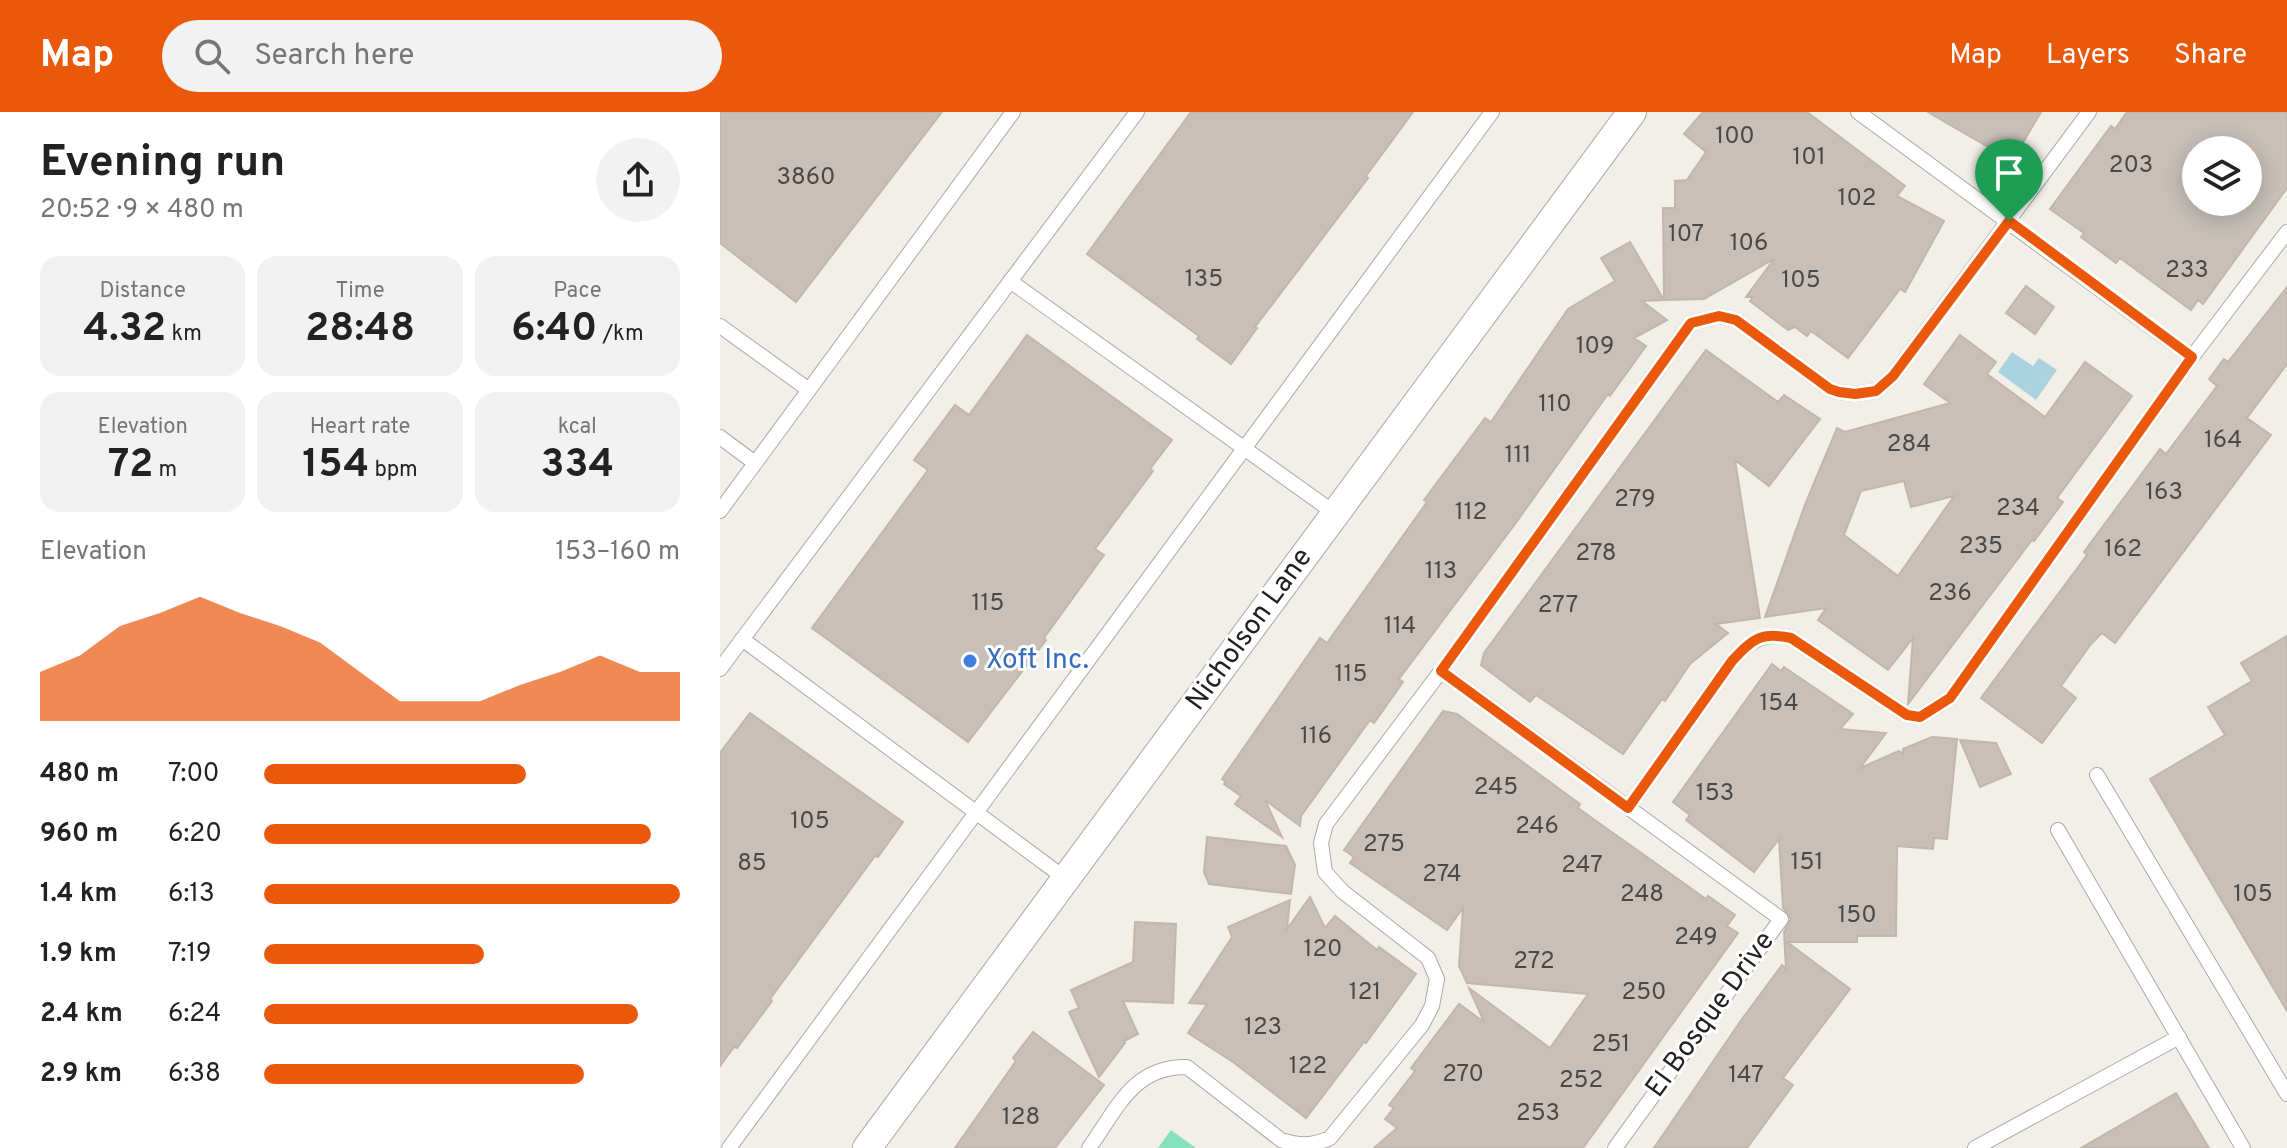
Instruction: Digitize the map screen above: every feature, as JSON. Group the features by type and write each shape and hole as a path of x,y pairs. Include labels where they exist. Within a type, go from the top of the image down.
{"street":[{"name":"Nicholson Lane","path":"867,1148 1632,112"}],"lane":[{"path":"720,511 1013,112"},
{"path":"720,669 1137,112"},
{"path":"729,1148 1492,112"},
{"path":"1858,112 2192,357"},
{"path":"1089,1148 1134,1085 1148,1074 1168,1067 1187,1067 1281,1140 1299,1146 1330,1138 1422,1025 1432,1006 1437,979 1428,958 1342,891 1325,872 1321,843 1326,824 1441,671 1691,323 1719,316 1736,320 1830,389 1855,394 1876,391 1893,376 2089,112"},
{"path":"1441,671 1628,808 1732,661 1750,642 1763,636 1791,638 1907,715 1920,717 1950,698 2192,357 2287,232"},
{"path":"1010,281 1336,514"},
{"path":"720,326 809,390"},
{"path":"720,437 755,463"},
{"path":"742,639 1066,879"},
{"path":"2097,775 2287,1094"},
{"name":"El Bosque Drive","path":"1615,1148 1781,919 1628,808"},
{"path":"2058,830 2243,1148"},
{"path":"1975,1148 2179,1037"}],"green space":[{"path":"1171,1130 1196,1148 1158,1148"}],"water":[{"path":"2012,352 2033,366 2039,358 2057,370 2036,400 1998,372"}],"building":[{"path":"720,112 942,112 796,302 720,243"},
{"path":"1191,112 1413,112 1231,364 1197,339 1199,336 1087,254"},
{"path":"1703,112 1807,112 1905,186 1897,196 1944,221 1905,292 1900,289 1848,358 1811,331 1807,336 1795,327 1788,330 1750,301 1753,297 1746,297 1774,259 1704,299 1664,300 1663,208 1675,208 1675,181 1687,180 1706,152 1684,134"},
{"path":"1928,112 2041,112 2012,161"},
{"path":"2127,112 2287,112 2287,188 2203,304 2198,300 2191,310 2120,258 2116,263 2081,237 2084,233 2050,209 2111,126 2115,129"},
{"path":"1630,242 1664,300 1642,301 1667,320 1634,338 1646,346 1399,679 1403,682 1374,723 1370,720 1301,816 1300,826 1265,800 1282,837 1235,804 1241,796 1222,779 1320,638 1327,643 1427,502 1424,500 1485,418 1491,422 1568,309 1615,281 1601,258"},
{"path":"2026,286 2054,307 2035,334 2006,313"},
{"path":"2287,287 2287,364 2247,418 2271,435 2115,643 2102,633 2091,644 2061,686 2076,698 2042,743 1981,698 2087,555 2084,552 2160,449 2166,454 2217,386 2209,379 2224,359 2228,362"},
{"path":"1027,335 1172,440 1095,549 1104,555 1044,638 1046,640 968,742 812,628 928,470 914,460 955,405 969,415"},
{"path":"1960,335 1996,362 1987,374 2045,417 2085,362 2132,396 2057,498 2063,502 1908,704 1913,638 1888,670 1818,620 1826,608 1765,617 1806,502 1837,428 1845,432 1950,403 1924,384","holes":["1904,481 1911,507 1954,496 1898,576 1844,535 1861,491"]},
{"path":"1706,350 1778,402 1784,395 1820,419 1769,486 1735,460 1760,618 1716,624 1728,633 1690,664 1623,754 1536,695 1530,702 1481,665 1484,653"},
{"path":"2287,636 2287,1011 2150,779 2225,735 2208,707 2252,681 2241,663"},
{"path":"1772,664 1781,671 1784,667 1853,714 1840,729 1886,733 1860,768 1899,751 1903,754 1903,749 1932,737 1957,739 1947,839 1934,838 1933,849 1897,846 1896,936 1857,936 1857,942 1787,942 1850,989 1783,1078 1793,1085 1747,1148 1654,1148 1742,1019 1782,965 1786,969 1784,932 1791,919 1783,908 1779,839 1754,872 1686,820 1690,815 1673,802"},
{"path":"1443,711 1457,714 1580,804 1578,808 1706,899 1708,896 1735,915 1727,926 1738,933 1583,1148 1374,1148 1397,1128 1385,1119 1394,1108 1389,1105 1415,1071 1411,1068 1459,1004 1484,1022 1469,988 1550,1048 1588,994 1467,983 1459,966 1463,908 1447,930 1350,863 1354,857 1344,850"},
{"path":"750,713 903,822 878,857 875,856 737,1048 734,1047 720,1066 720,753"},
{"path":"1960,740 1996,743 2011,774 1980,787"},
{"path":"1207,837 1286,846 1295,865 1291,894 1209,884 1204,872"},
{"path":"1310,897 1325,928 1335,916 1377,950 1379,947 1416,974 1306,1118 1233,1062 1188,1033 1207,1004 1189,1003 1232,937 1228,927 1290,900 1287,929"},
{"path":"1135,922 1176,924 1173,1003 1123,1001 1138,1034 1124,1041 1099,1077 1069,1012 1079,1008 1071,990 1133,962"},
{"path":"1033,1032 1104,1085 1055,1148 955,1148 1016,1061 1013,1058"},
{"path":"2176,1093 2209,1148 2081,1148"}],"place":[{"name":"Xoft Inc.","path":"970,661"}],"route":[{"path":"2009,221 2192,357 1950,698 1920,717 1907,715 1791,638 1763,636 1750,642 1732,661 1628,808 1441,671 1691,323 1719,316 1736,320 1830,389 1855,394 1876,391 1893,376 2009,221"}]}
